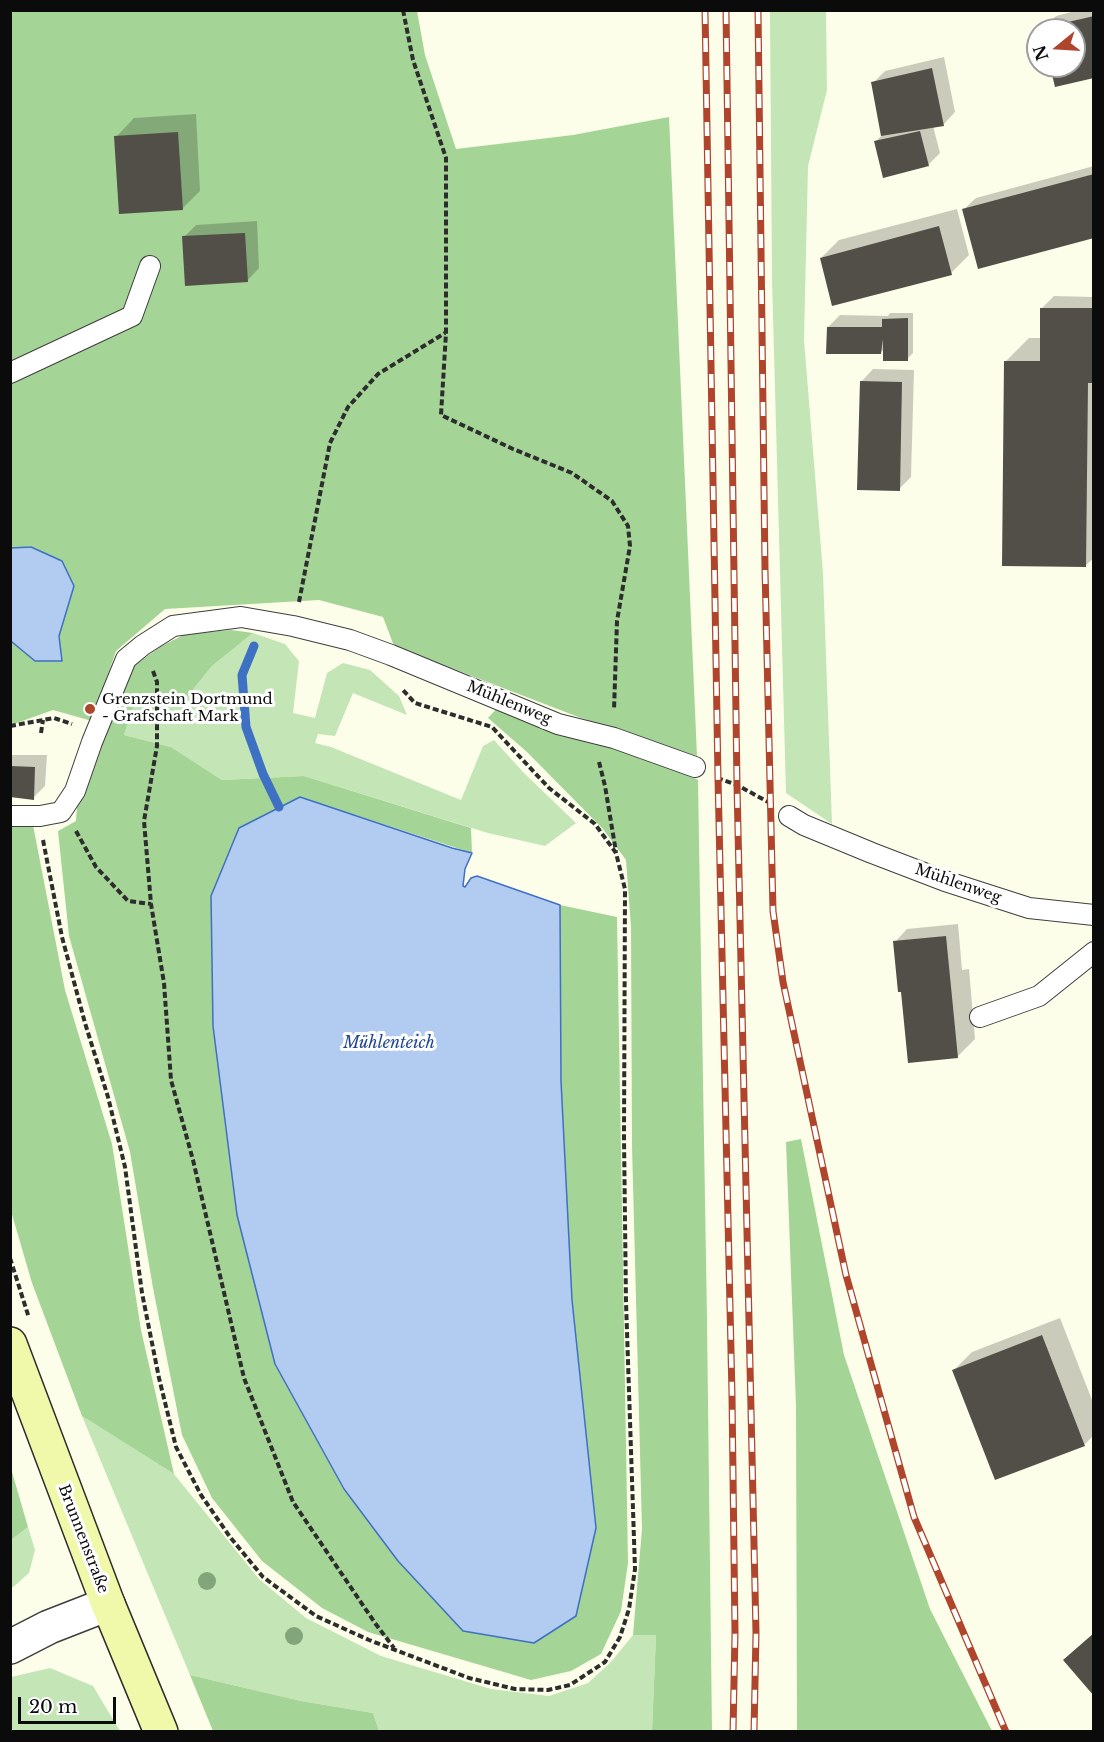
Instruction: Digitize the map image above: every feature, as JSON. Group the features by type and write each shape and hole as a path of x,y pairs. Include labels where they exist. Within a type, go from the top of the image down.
{"street":[{"name":"Brunnenstraße","path":"10,1344 108,1604 161,1731"},
{"path":"10,1647 49,1627 108,1604"}],"lane":[{"path":"10,373 132,316 150,266"},
{"name":"Mühlenweg","path":"61,812 75,791 92,742 126,659 173,626 241,617 293,626 350,640 558,724 614,738 695,767"},
{"path":"10,816 40,816 61,812"},
{"name":"Mühlenweg","path":"789,816 804,825 872,854 1029,908 1094,915"},
{"path":"980,1017 1039,996 1094,952"}],"path":[{"path":"403,10 413,60 446,158 446,333 441,414 513,449 572,473 612,501 628,526 630,546 617,621 614,738"},
{"path":"293,626 301,597 330,443 348,407 378,375 446,333"},
{"path":"144,645 157,682 157,746 144,821 151,904 164,983 171,1080 193,1160 244,1378 294,1502 395,1649"},
{"path":"391,655 384,671 415,703 492,728 549,788 595,824 616,853"},
{"path":"10,726 54,718 74,725 92,742"},
{"path":"41,733 43,720"},
{"path":"40,816 62,937 85,1023 108,1096 125,1167 142,1293 159,1378 176,1447 201,1495 230,1537 263,1577 316,1616 369,1640 469,1678 515,1689 548,1690 570,1685 605,1662 620,1637 629,1609 635,1569 626,1302 625,889 616,853 605,786 591,732"},
{"path":"695,767 759,796 789,816"},
{"path":"61,812 75,828 96,867 128,901 151,904"}],"green space":[{"path":"11,11 417,11 425,55 456,149 573,135 669,117 697,756 581,718 394,646 383,617 319,600 165,609 116,651 92,721 53,710 11,725 11,644 12,642 62,661 59,636 74,586 31,547 11,548"},
{"path":"770,11 826,11 827,90 808,166 804,340 823,573 832,824 786,793 772,279"},
{"path":"231,630 253,633 212,666 187,697 133,707 124,735 171,747 222,780 304,776 471,828 472,853 300,797 213,1026 237,1215 275,1364 344,1490 398,1561 463,1630 534,1643 596,1528 572,1300 561,1081 560,905 617,917 628,1563 621,1611 601,1654 571,1671 531,1680 368,1632 322,1608 262,1561 212,1498 182,1435 153,1288 130,1152 69,936 58,831 76,821 77,805 134,666 161,646 186,634"},
{"path":"253,633 285,644 299,661 293,713 315,718 327,673 343,663 370,670 399,696 407,715 353,693 335,736 318,734 315,743 331,747 461,800 483,746 494,740 524,773 576,823 545,846 488,833 304,776 222,780 171,747 124,735 132,707 187,697 212,666"},
{"path":"500,705 667,763 698,780 712,1731 652,1731 656,1635 633,1635 642,1529 632,1146 631,927 626,860 603,829 527,752 488,718"},
{"path":"33,825 65,990 112,1144 141,1330 174,1474 82,1416 32,1283 11,1211 10,826"},
{"path":"801,1139 844,1355 930,1609 992,1731 797,1731 796,1406 786,1142"},
{"path":"82,1416 174,1474 259,1579 306,1618 381,1656 491,1689 549,1696 588,1683 611,1662 633,1635 656,1635 652,1731 379,1731 373,1713 301,1701 190,1675"},
{"path":"10,1465 28,1527 11,1540 10,1540"},
{"path":"28,1527 35,1550 29,1573 11,1589 11,1540"},
{"path":"50,1668 93,1686 120,1731 11,1731 11,1677"},
{"path":"190,1675 301,1701 373,1713 379,1731 213,1731"}],"water":[{"path":"31,547 62,561 74,586 59,636 62,661 35,661 12,642 11,644 11,548"},
{"name":"Mühlenteich","path":"300,797 472,853 465,869 463,886 465,887 471,878 477,876 560,905 561,1081 572,1300 596,1528 576,1616 534,1643 463,1631 398,1561 344,1489 275,1364 237,1215 213,1026 211,896 239,828"}],"building":[{"path":"1094,16 1094,78 1055,87 1053,78 1086,78 1085,18"},
{"path":"932,68 944,126 881,136 871,82"},
{"path":"920,131 929,166 883,178 874,141"},
{"path":"178,132 183,210 119,214 114,136"},
{"path":"1094,174 1094,238 978,269 962,209"},
{"path":"939,226 952,275 832,306 820,258"},
{"path":"245,233 248,282 185,286 182,236"},
{"path":"1040,308 1094,308 1094,383 1088,383 1086,567 1002,566 1004,361 1040,361"},
{"path":"908,318 908,361 883,361 883,339 881,354 826,354 827,327 882,327 882,319"},
{"path":"860,381 902,382 900,491 857,490"},
{"path":"10,766 35,767 34,800 10,797"},
{"path":"946,936 958,1058 908,1063 893,941"},
{"path":"1042,1335 1085,1446 995,1480 952,1370"},
{"path":"1094,1633 1094,1696 1063,1660"}],"waterway":[{"path":"254,646 242,675 246,727 263,774 279,807"}],"railway":[{"path":"705,10 718,778 732,1395 735,1633 733,1732"},
{"path":"726,10 737,785 756,1633 754,1732"},
{"path":"758,10 765,569 773,911 783,982 846,1275 914,1517 1006,1732"}],"place":[{"name":"Grenzstein Dortmund - Grafschaft Mark","path":"90,709"}]}
